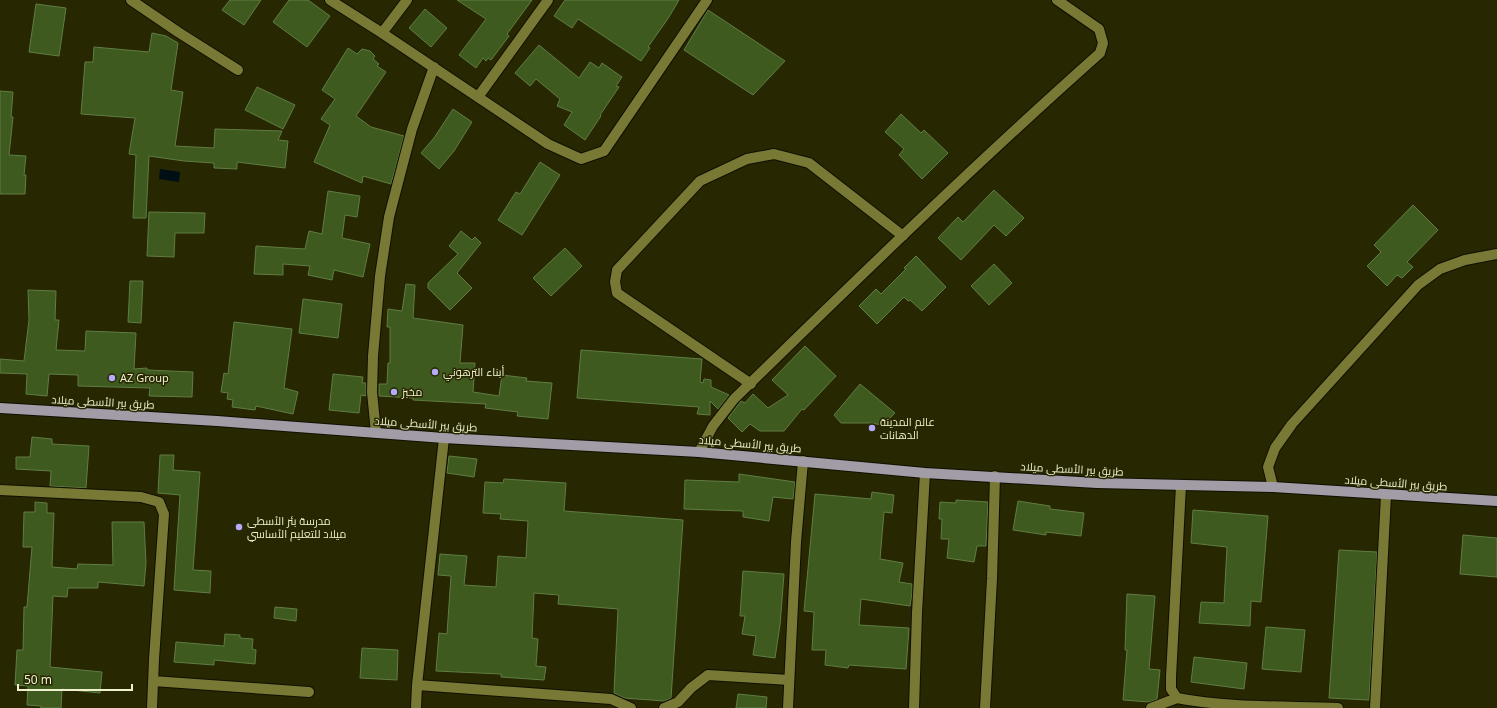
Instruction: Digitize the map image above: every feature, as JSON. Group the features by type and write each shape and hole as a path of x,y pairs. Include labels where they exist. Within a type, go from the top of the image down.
{"main road":[{"name":"طريق بير الأسطى ميلاد","path":"0,408 217,421 444,438 699,452 926,472 1097,483 1273,487 1497,502"}],"street":[{"path":"131,0 238,70"},
{"path":"330,0 548,144 581,159 604,151 707,0"},
{"path":"382,33 407,0"},
{"path":"478,97 548,0"},
{"path":"699,452 713,426 734,399 1033,113 1100,53 1103,43 1099,29 1057,0"},
{"path":"376,433 372,392 373,356 382,261 389,217 412,129 434,68"},
{"path":"750,384 617,293 615,282 617,270 700,181 747,159 774,154 809,163 903,236"},
{"path":"1273,487 1268,467 1275,448 1292,424 1418,285 1440,269 1465,260 1497,254"},
{"path":"416,708 417,685 444,438"},
{"path":"788,708 796,542 803,460"},
{"path":"914,708 926,472"},
{"path":"985,708 992,579 995,476"},
{"path":"1176,698 1171,689 1171,677 1181,485"},
{"path":"0,490 141,497 159,502 164,514 152,708"},
{"path":"1375,708 1386,495"},
{"path":"664,708 678,702 691,688 708,675 789,680"},
{"path":"153,681 309,692"},
{"path":"417,685 611,699 631,708"},
{"path":"1151,708 1176,698 1240,706 1338,708"}],"shaded area":[{"path":"160,169 180,172 179,182 159,179"}],"building":[{"path":"230,0 261,0 244,25 222,10"},
{"path":"289,0 308,0 330,16 307,47 273,22"},
{"path":"457,0 532,0 507,34 509,36 491,60 488,58 486,61 483,58 476,68 459,55 486,19"},
{"path":"565,0 679,0 648,47 650,48 641,61 578,19 572,28 554,16"},
{"path":"36,4 66,8 59,56 29,52"},
{"path":"425,9 447,28 431,47 409,28"},
{"path":"708,10 785,61 753,95 684,50"},
{"path":"152,33 166,36 178,43 171,90 183,92 175,146 214,148 215,129 282,131 278,140 288,141 285,168 237,162 237,169 214,168 214,163 184,161 149,156 146,218 133,218 136,155 129,154 135,118 81,114 85,62 93,62 94,47 149,52"},
{"path":"539,45 579,78 590,62 599,68 602,63 622,77 616,86 619,87 585,140 564,125 572,112 557,106 560,99 536,79 530,86 515,73"},
{"path":"348,48 357,54 362,49 370,51 375,56 373,59 379,64 377,66 386,72 356,116 371,127 404,136 391,184 363,176 362,183 314,162 330,125 321,119 335,99 322,90"},
{"path":"257,87 295,105 283,129 245,110"},
{"path":"0,91 13,92 11,117 13,117 9,155 26,156 24,175 26,175 25,194 0,194"},
{"path":"453,109 472,122 454,151 439,169 421,153 434,138"},
{"path":"901,114 921,133 924,130 948,153 922,179 899,155 904,149 885,132"},
{"path":"540,162 560,175 522,235 498,220 516,192 520,194"},
{"path":"994,190 1024,218 1006,236 994,225 961,260 938,238 958,217 963,222"},
{"path":"328,191 360,196 357,217 345,215 342,238 370,244 363,277 334,270 332,280 308,275 310,266 283,264 283,275 254,274 256,246 305,249 309,231 322,234"},
{"path":"1413,205 1438,230 1407,262 1413,267 1402,278 1397,275 1387,286 1367,266 1381,252 1374,245"},
{"path":"149,212 205,213 204,233 175,233 174,257 147,256"},
{"path":"461,231 472,240 475,237 481,243 457,273 472,288 450,310 428,288 428,283 458,254 449,246"},
{"path":"565,248 582,266 551,296 533,278"},
{"path":"916,256 946,287 922,311 910,300 908,301 904,297 877,324 859,306 876,289 881,294 906,269 904,268"},
{"path":"994,264 1012,283 989,305 971,286"},
{"path":"130,281 143,281 141,323 128,322"},
{"path":"406,284 415,285 413,318 463,325 460,363 475,363 473,392 499,396 502,375 527,378 526,381 552,383 548,419 517,416 518,412 485,408 486,404 413,400 413,398 379,396 379,384 387,384 388,363 390,363 390,327 387,327 388,309 402,311"},
{"path":"28,290 56,291 55,320 59,320 56,350 85,351 86,331 136,333 134,369 147,368 147,370 193,372 192,397 149,396 150,388 78,386 78,375 49,374 47,396 26,394 27,374 0,373 0,359 24,361 29,320"},
{"path":"303,299 342,304 338,338 299,333"},
{"path":"234,322 292,329 284,388 298,392 293,414 256,406 255,410 232,407 233,400 227,399 228,393 221,392 224,373 228,374"},
{"path":"805,346 836,376 804,410 802,409 784,431 760,431 750,424 742,432 728,418 741,401 745,403 753,394 768,408 788,395 772,380"},
{"path":"581,350 702,359 700,382 703,383 704,379 711,380 711,387 729,395 718,409 710,401 710,415 697,414 699,407 577,398"},
{"path":"333,374 363,377 362,383 366,383 366,396 361,395 359,413 329,410"},
{"path":"860,384 895,413 883,425 870,423 841,423 834,415"},
{"path":"32,437 52,439 52,444 89,446 86,488 50,486 51,471 16,469 16,457 30,457"},
{"path":"160,455 174,455 173,470 200,472 193,570 211,571 210,593 174,590 180,495 158,493"},
{"path":"449,456 477,459 474,477 447,473"},
{"path":"739,474 795,482 793,499 773,497 769,521 743,517 743,511 684,509 685,480 739,482"},
{"path":"504,479 566,483 564,511 683,520 671,698 664,701 624,698 614,693 618,609 558,604 559,595 534,593 532,638 538,639 536,666 546,667 544,680 501,677 501,674 436,671 439,633 447,634 451,576 438,575 440,554 467,556 464,585 496,587 498,556 526,558 528,521 500,519 501,514 483,513 485,482 503,483"},
{"path":"872,492 894,495 892,513 884,512 880,559 903,563 899,582 912,584 912,594 910,606 861,599 859,625 909,628 906,669 849,665 848,668 825,665 826,650 812,650 814,612 804,611 815,494 871,499"},
{"path":"956,500 988,502 986,546 977,546 974,562 947,558 949,539 941,539 942,519 939,519 940,502 956,503"},
{"path":"1018,501 1050,506 1050,509 1084,513 1081,536 1046,532 1046,535 1013,530"},
{"path":"35,502 47,503 47,513 54,513 52,567 77,569 78,564 113,565 112,522 144,522 146,563 144,586 98,582 98,588 68,588 67,597 53,596 50,667 102,672 100,693 62,689 61,708 41,708 41,706 27,705 28,686 15,685 17,650 23,650 24,607 27,607 32,547 23,547 24,512 35,512"},
{"path":"1193,510 1268,516 1261,602 1251,601 1250,626 1199,623 1201,602 1224,603 1227,547 1191,543"},
{"path":"1463,535 1497,538 1497,577 1460,574"},
{"path":"1339,550 1377,552 1369,700 1329,698"},
{"path":"743,571 784,574 780,625 775,658 753,655 756,636 742,634 745,616 740,616"},
{"path":"1127,594 1155,596 1149,669 1160,670 1157,699 1149,702 1123,700 1127,650 1125,650"},
{"path":"275,607 297,609 296,621 274,618"},
{"path":"1266,627 1305,630 1301,672 1262,669"},
{"path":"225,634 240,635 240,638 253,639 252,649 256,650 255,664 214,660 214,665 174,662 176,642 224,646"},
{"path":"362,648 398,650 397,680 360,678"},
{"path":"1194,657 1247,663 1244,689 1191,682"},
{"path":"738,694 767,697 766,708 736,708"}],"place":[{"name":"أبناء الترهوني","path":"435,372"},
{"name":"AZ Group","path":"112,378"},
{"name":"مخبز","path":"394,392"},
{"name":"عالم المدينة الدهانات","path":"872,428"},
{"name":"مدرسة بئر الأسطى ميلاد للتعليم الأساسي","path":"239,527"}]}
